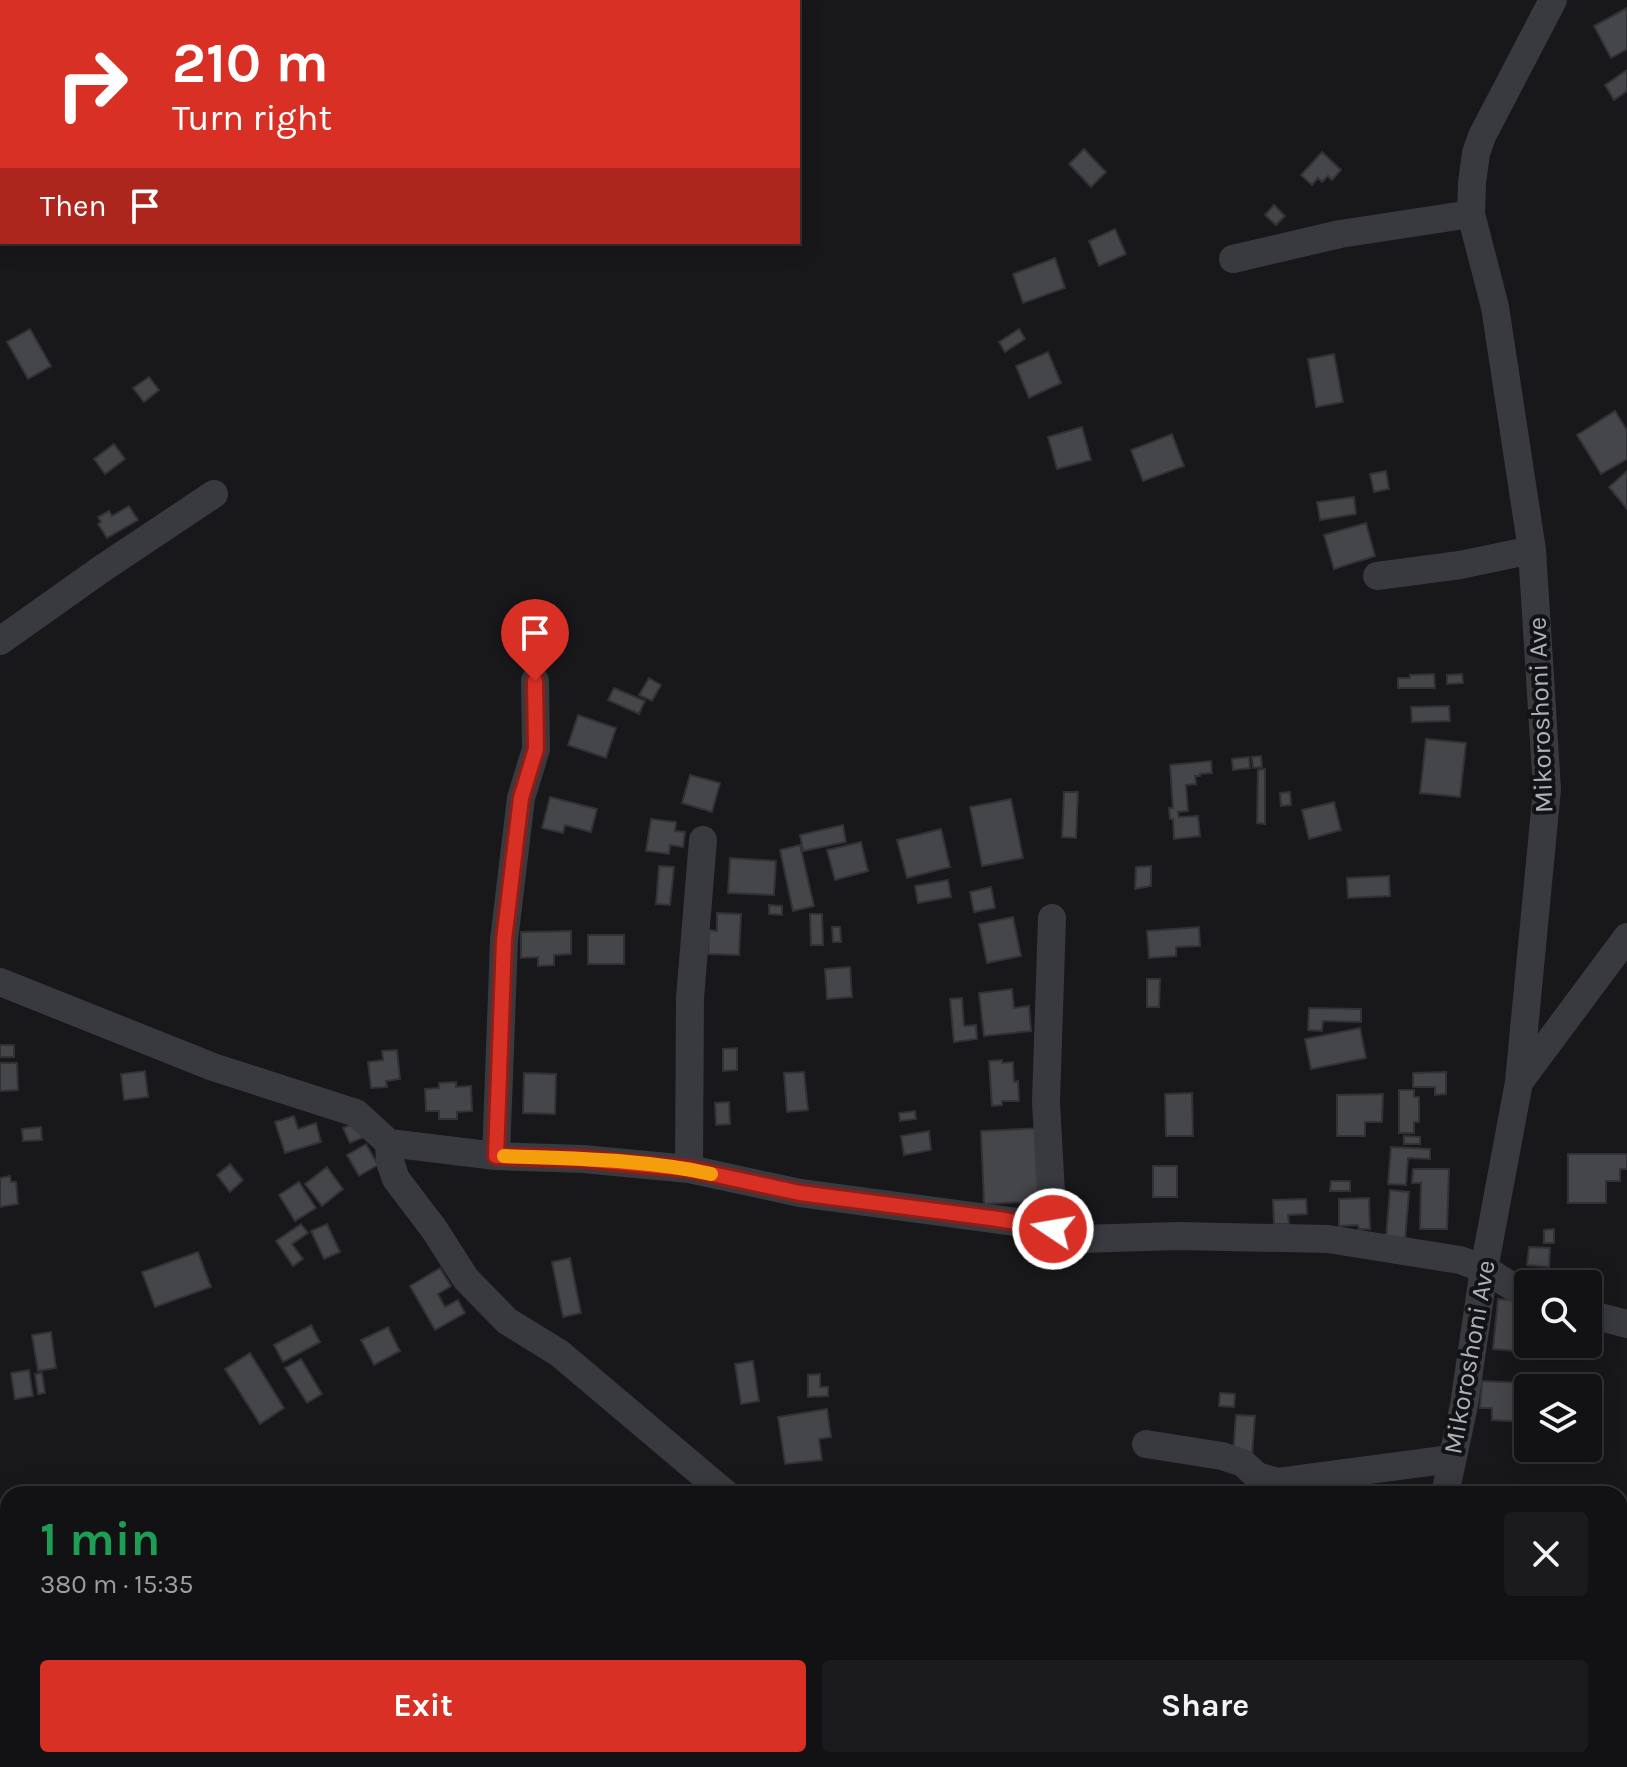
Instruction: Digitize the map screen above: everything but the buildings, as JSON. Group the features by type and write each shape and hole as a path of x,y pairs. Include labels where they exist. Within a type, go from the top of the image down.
{"street":[{"name":"Mikoroshoni Ave","path":"1446,1486 1473,1354 1484,1269 1519,1082 1547,789 1532,550 1495,307 1471,214 1472,183 1482,136 1553,0"},
{"path":"1233,259 1340,234 1471,214"},
{"path":"0,641 214,494"},
{"path":"1377,576 1460,565 1532,550"},
{"path":"496,1156 504,940 521,798 536,749 535,681"},
{"path":"689,1169 690,998 703,840"},
{"path":"1052,918 1046,1102 1053,1229"},
{"path":"1519,1082 1627,937"},
{"path":"0,982 213,1067 356,1113 389,1143 496,1156 583,1159 689,1169 800,1193 980,1216 1053,1229 1081,1239 1178,1236 1328,1239 1426,1252 1460,1260 1484,1269 1514,1287"},
{"path":"389,1143 390,1162 396,1179 434,1229 466,1279 507,1321 559,1353 717,1486"},
{"path":"1602,1318 1627,1324"},
{"path":"1146,1444 1222,1456 1243,1463 1257,1476 1278,1482 1451,1459"}],"slow traffic":[{"path":"504,1156 583,1159 689,1169 711,1174"}],"route":[{"path":"535,681 536,749 521,798 504,940 496,1156 583,1159 689,1169 800,1193 1053,1229"}]}
